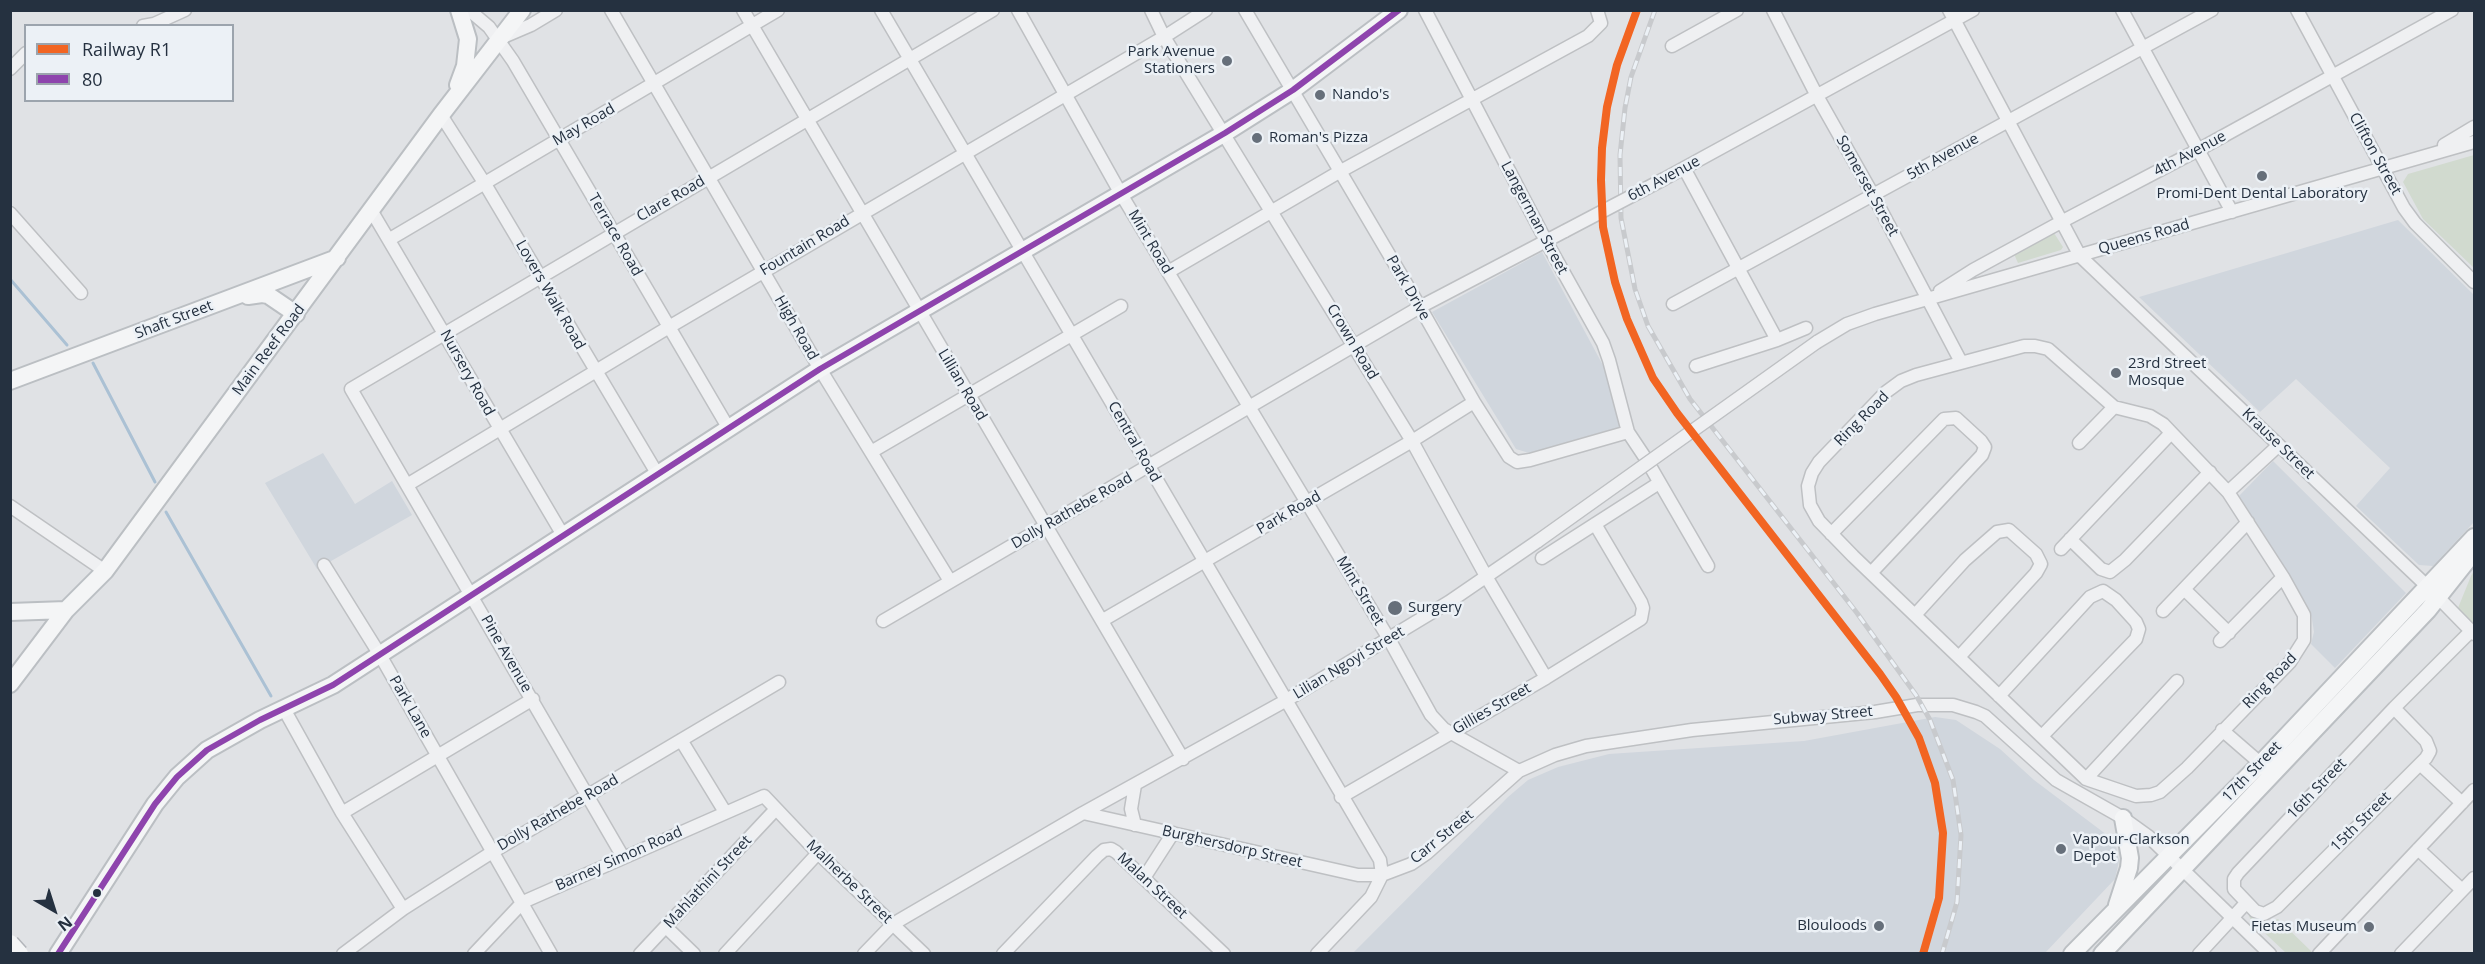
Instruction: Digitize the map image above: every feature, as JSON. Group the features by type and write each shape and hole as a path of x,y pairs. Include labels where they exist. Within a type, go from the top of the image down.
{"highway":[{"path":"10,944 20,954"}],"main road":[{"path":"454,97 465,66 467,46 465,26 459,10"},
{"name":"Main Reef Road","path":"10,684 66,610 105,571 454,97 522,10"},
{"path":"43,954 62,948 155,804 177,777 207,750 333,685 473,597 820,369 1225,133 1293,90 1398,10"},
{"name":"Shaft Street","path":"10,381 337,258"},
{"path":"218,302 232,302 262,294 272,297 296,314"},
{"path":"2433,592 2475,537"},
{"path":"2433,592 2475,552"},
{"name":"17th Street","path":"2102,954 2183,870 2267,769 2433,592"},
{"path":"10,612 66,610"},
{"name":"17th Street","path":"2072,954 2115,909 2267,769"},
{"path":"2115,909 2129,868 2130,858 2123,818"},
{"path":"10,952 20,954"}],"street":[{"path":"150,24 185,10"},
{"name":"Terrace Road","path":"469,10 501,39 729,429"},
{"path":"501,39 556,10"},
{"name":"High Road","path":"611,10 820,369 950,581"},
{"name":"Lillian Road","path":"743,10 1183,759"},
{"name":"May Road","path":"390,239 778,10"},
{"name":"Central Road","path":"881,10 1380,860 1382,875"},
{"name":"Clare Road","path":"351,389 993,10"},
{"name":"Mint Road","path":"1018,10 1122,194 1250,408"},
{"name":"Crown Road","path":"1151,10 1164,37 1413,441 1487,578 1546,678"},
{"name":"Fountain Road","path":"407,485 763,271 1164,37 1206,10"},
{"name":"Park Drive","path":"1245,10 1504,452 1517,462 1530,460 1628,432"},
{"name":"Langerman Street","path":"1425,10 1470,99 1603,343 1610,360 1628,432 1708,566"},
{"path":"1168,272 1340,172 1588,36 1601,23 1597,10"},
{"path":"1672,46 1737,10"},
{"name":"Somerset Street","path":"1773,10 1961,362"},
{"name":"6th Avenue","path":"1354,347 1420,308 1817,96 1952,16 1973,10"},
{"path":"2122,10 2232,212"},
{"name":"5th Avenue","path":"1673,304 2212,10"},
{"name":"Clifton Street","path":"2297,10 2404,208 2415,223 2475,282"},
{"name":"4th Avenue","path":"1929,299 1973,270 2198,150 2452,10"},
{"name":"Krause Street","path":"1952,16 2079,256 2433,592 2473,633"},
{"path":"10,69 24,55"},
{"name":"Lovers Walk Road","path":"441,115 485,184 658,475"},
{"path":"2430,154 2475,127"},
{"name":"Queens Road","path":"1817,342 1837,329 1860,319 2475,142"},
{"path":"1684,168 1777,340"},
{"name":"Nursery Road","path":"371,210 564,537"},
{"path":"10,213 81,293"},
{"path":"871,452 1121,306"},
{"path":"1696,366 1777,340 1806,328"},
{"name":"Lilian Ngoyi Street","path":"864,954 894,924 1083,813 1285,701 1487,578 1817,342"},
{"name":"Ring Road","path":"2024,346 2043,347 2060,358 2114,407 2150,416 2171,433 2210,472 2228,492 2248,522 2304,615 2304,640 2290,662 2172,782 2151,795 2136,796 2086,779 1831,534 1813,513 1808,496 1812,473 1819,462 1886,392 1901,381 1961,362 2024,346"},
{"name":"Dolly Rathebe Road","path":"883,621 1354,347"},
{"name":"Pine Avenue","path":"351,389 623,857"},
{"name":"Park Road","path":"1103,620 1413,441 1474,402"},
{"path":"2079,442 2114,407"},
{"name":"Mint Street","path":"1250,408 1389,639 1431,715 1439,725 1520,771"},
{"path":"1831,534 1944,419 1956,418 1981,441 1985,447 1984,452 1871,573"},
{"path":"2061,549 2171,433"},
{"path":"2228,492 2278,445"},
{"path":"2070,539 2105,572 2110,572 2125,560 2210,472"},
{"path":"1542,558 1659,483"},
{"path":"10,506 105,571"},
{"path":"2163,611 2248,522"},
{"name":"Gillies Street","path":"1341,797 1546,678 1641,619 1643,608 1641,602 1595,524"},
{"path":"1916,615 1987,538 1997,532 2009,530 2039,558 2040,568 1959,657"},
{"name":"Park Lane","path":"324,566 380,655 551,954"},
{"path":"2184,589 2225,637 2283,577"},
{"path":"1999,696 2083,604 2095,594 2106,592 2136,622 2139,633 2131,645 2042,736"},
{"name":"16th Street","path":"2246,903 2234,889 2234,879 2238,873 2394,708 2473,633"},
{"path":"2086,779 2177,681"},
{"name":"Dolly Rathebe Road","path":"344,954 403,909 494,851 779,682"},
{"path":"342,813 533,699"},
{"name":"Subway Street","path":"1520,771 1555,755 1586,746 1692,730 1940,704 1968,708 1985,717 2056,780 2123,818 2170,857 2270,954"},
{"path":"2394,708 2429,745 2429,754 2420,764 2462,803"},
{"path":"284,709 342,813 403,909"},
{"path":"2222,730 2267,769"},
{"path":"681,740 725,812"},
{"name":"15th Street","path":"2246,903 2259,913 2271,912 2420,764"},
{"name":"Carr Street","path":"1382,875 1411,864 1427,853 1520,771"},
{"path":"1134,785 1130,803 1135,825"},
{"path":"2319,954 2475,790"},
{"name":"Barney Simon Road","path":"474,954 523,902 764,796 776,809"},
{"name":"Malherbe Street","path":"776,809 818,853 924,954"},
{"name":"Mahlathini Street","path":"640,954 776,809"},
{"name":"Burghersdorp Street","path":"1083,813 1358,875 1382,875"},
{"path":"1144,878 1173,833"},
{"path":"2418,849 2462,890"},
{"name":"Malan Street","path":"1003,954 1104,850 1116,852 1224,954"},
{"path":"725,954 818,853"},
{"path":"1317,954 1371,897 1382,875"},
{"path":"2402,954 2475,878"},
{"path":"2199,954 2246,903"},
{"path":"666,927 694,954"}],"shaded area":[{"path":"2474,155 2474,268 2423,219 2403,182 2408,174"},
{"path":"2398,220 2474,295 2474,522 2433,566 2419,565 2356,506 2390,468 2296,379 2260,412 2139,297"},
{"path":"2054,233 2063,247 2061,250 2018,263 2014,254"},
{"path":"1542,252 1606,371 1620,427 1529,453 1516,449 1432,312"},
{"path":"323,453 355,504 392,481 412,515 317,569 265,483"},
{"path":"2273,461 2406,593 2335,668 2311,644 2314,632 2311,613 2239,496"},
{"path":"2474,571 2474,624 2458,608"},
{"path":"1935,717 1956,720 2000,749 2034,780 2115,841 2119,861 2115,879 2045,953 1353,953 1508,797 1528,780 1558,767 1609,754 1804,741"},
{"path":"2252,914 2266,923 2278,919 2312,952 2286,953 2251,920 2249,916"}],"waterway":[{"path":"10,279 67,345"},
{"path":"93,363 155,482"},
{"path":"166,512 271,696"}],"railway":[{"path":"1637,10 1617,65 1607,107 1602,148 1603,227 1615,282 1627,319 1653,378 1677,413 1880,674 1919,738 1935,783 1943,833 1939,898 1923,954"},
{"path":"1655,10 1631,77 1620,155 1621,218 1635,289 1648,326 1690,399 1857,613 1916,695 1930,720 1953,780 1961,835 1957,902 1942,954"}],"rail line":[{"name":"R1","path":"1637,10 1617,65 1607,107 1602,148 1603,227 1615,282 1627,319 1653,378 1677,413 1880,674 1919,738 1935,783 1943,833 1939,898 1923,954"}],"transit line":[{"name":"80","path":"58,954 155,804 177,777 207,750 260,720 333,685 820,369 1225,133 1293,90 1399,10"}],"place":[{"name":"Park Avenue Stationers","path":"1227,61"},
{"name":"Nando's","path":"1320,95"},
{"name":"Roman's Pizza","path":"1257,138"},
{"name":"Promi-Dent Dental Laboratory","path":"2262,176"},
{"name":"23rd Street Mosque","path":"2116,373"},
{"name":"Surgery","path":"1395,608"},
{"name":"Vapour-Clarkson Depot","path":"2061,849"},
{"name":"Blouloods","path":"1879,926"},
{"name":"Fietas Museum","path":"2369,927"}]}
